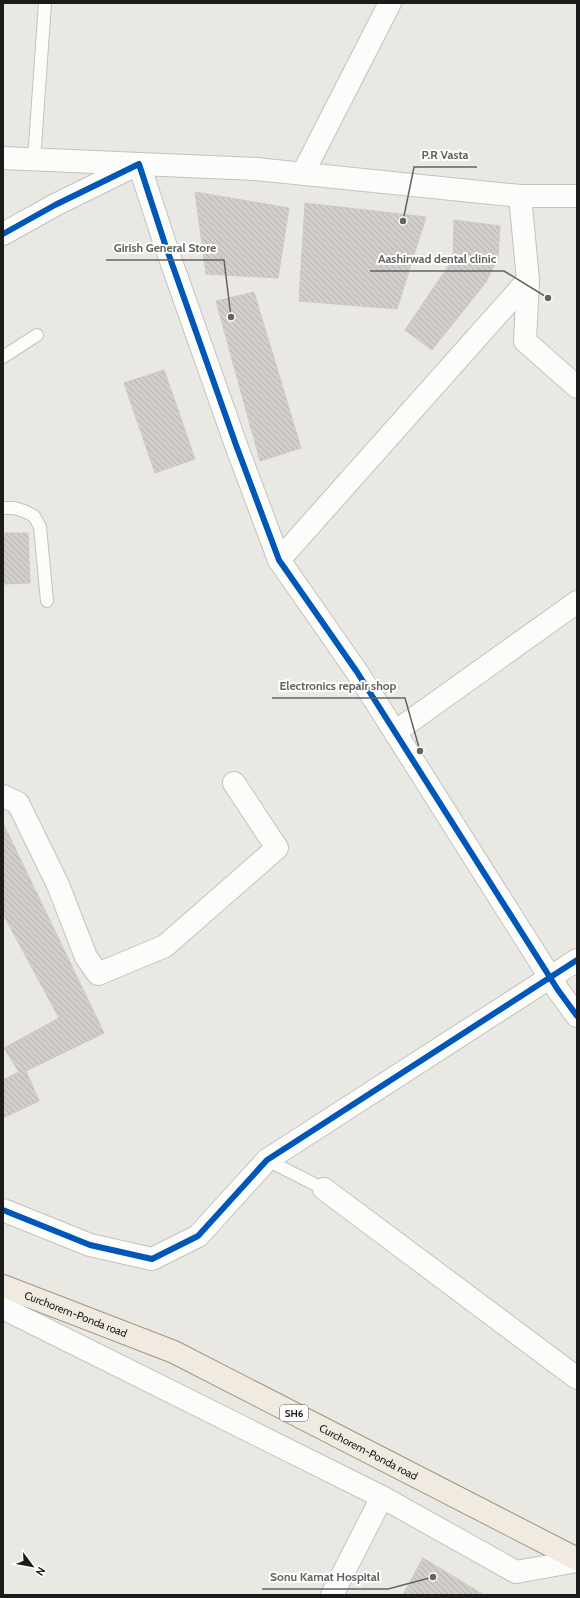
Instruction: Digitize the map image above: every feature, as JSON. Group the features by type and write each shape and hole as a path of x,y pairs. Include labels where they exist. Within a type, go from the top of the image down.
{"main road":[{"name":"Curchorem-Ponda road","path":"3,1286 174,1352 577,1560"}],"street":[{"path":"304,173 390,3"},
{"path":"3,158 256,169 520,196 577,196"},
{"path":"3,234 55,205 139,164"},
{"path":"139,164 165,244 236,445 279,560 356,672 550,977 577,1016"},
{"path":"520,196 528,280 525,341 577,387"},
{"path":"279,560 528,280"},
{"path":"395,732 577,602"},
{"path":"3,796 18,803 58,884 86,957 98,974 165,946 277,848 234,783"},
{"path":"3,1210 90,1245 152,1258 198,1236 267,1160 577,960"},
{"path":"324,1189 577,1378"},
{"path":"3,1308 382,1497 516,1572 577,1560"},
{"path":"332,1595 382,1497"}],"lane":[{"path":"34,160 45,3"},
{"path":"3,357 38,335"},
{"path":"3,508 14,508 34,516 40,527 47,601"},
{"path":"267,1160 324,1189"}],"building":[{"path":"195,192 289,208 278,278 206,274"},
{"path":"305,203 426,217 397,309 299,301"},
{"path":"454,220 500,226 498,258 486,282 432,350 405,330 453,259"},
{"path":"254,292 301,448 260,461 216,301"},
{"path":"164,370 195,459 155,473 124,383"},
{"path":"3,533 28,533 30,583 3,584"},
{"path":"3,823 104,1033 26,1071 39,1101 3,1118 3,1080 19,1072 4,1048 59,1018 3,914"},
{"path":"423,1558 484,1595 403,1595"}],"cycle path":[{"path":"3,234 55,205 139,164 165,244 236,445 279,560 357,672 558,990 577,1016"},
{"path":"3,1210 90,1245 152,1259 198,1236 267,1160 577,960"}],"place":[{"name":"P.R Vasta","path":"403,221"},
{"name":"Aashirwad dental clinic","path":"548,298"},
{"name":"Girish General Store","path":"231,317"},
{"name":"Electronics repair shop","path":"420,751"},
{"name":"Sonu Kamat Hospital","path":"433,1577"}]}
